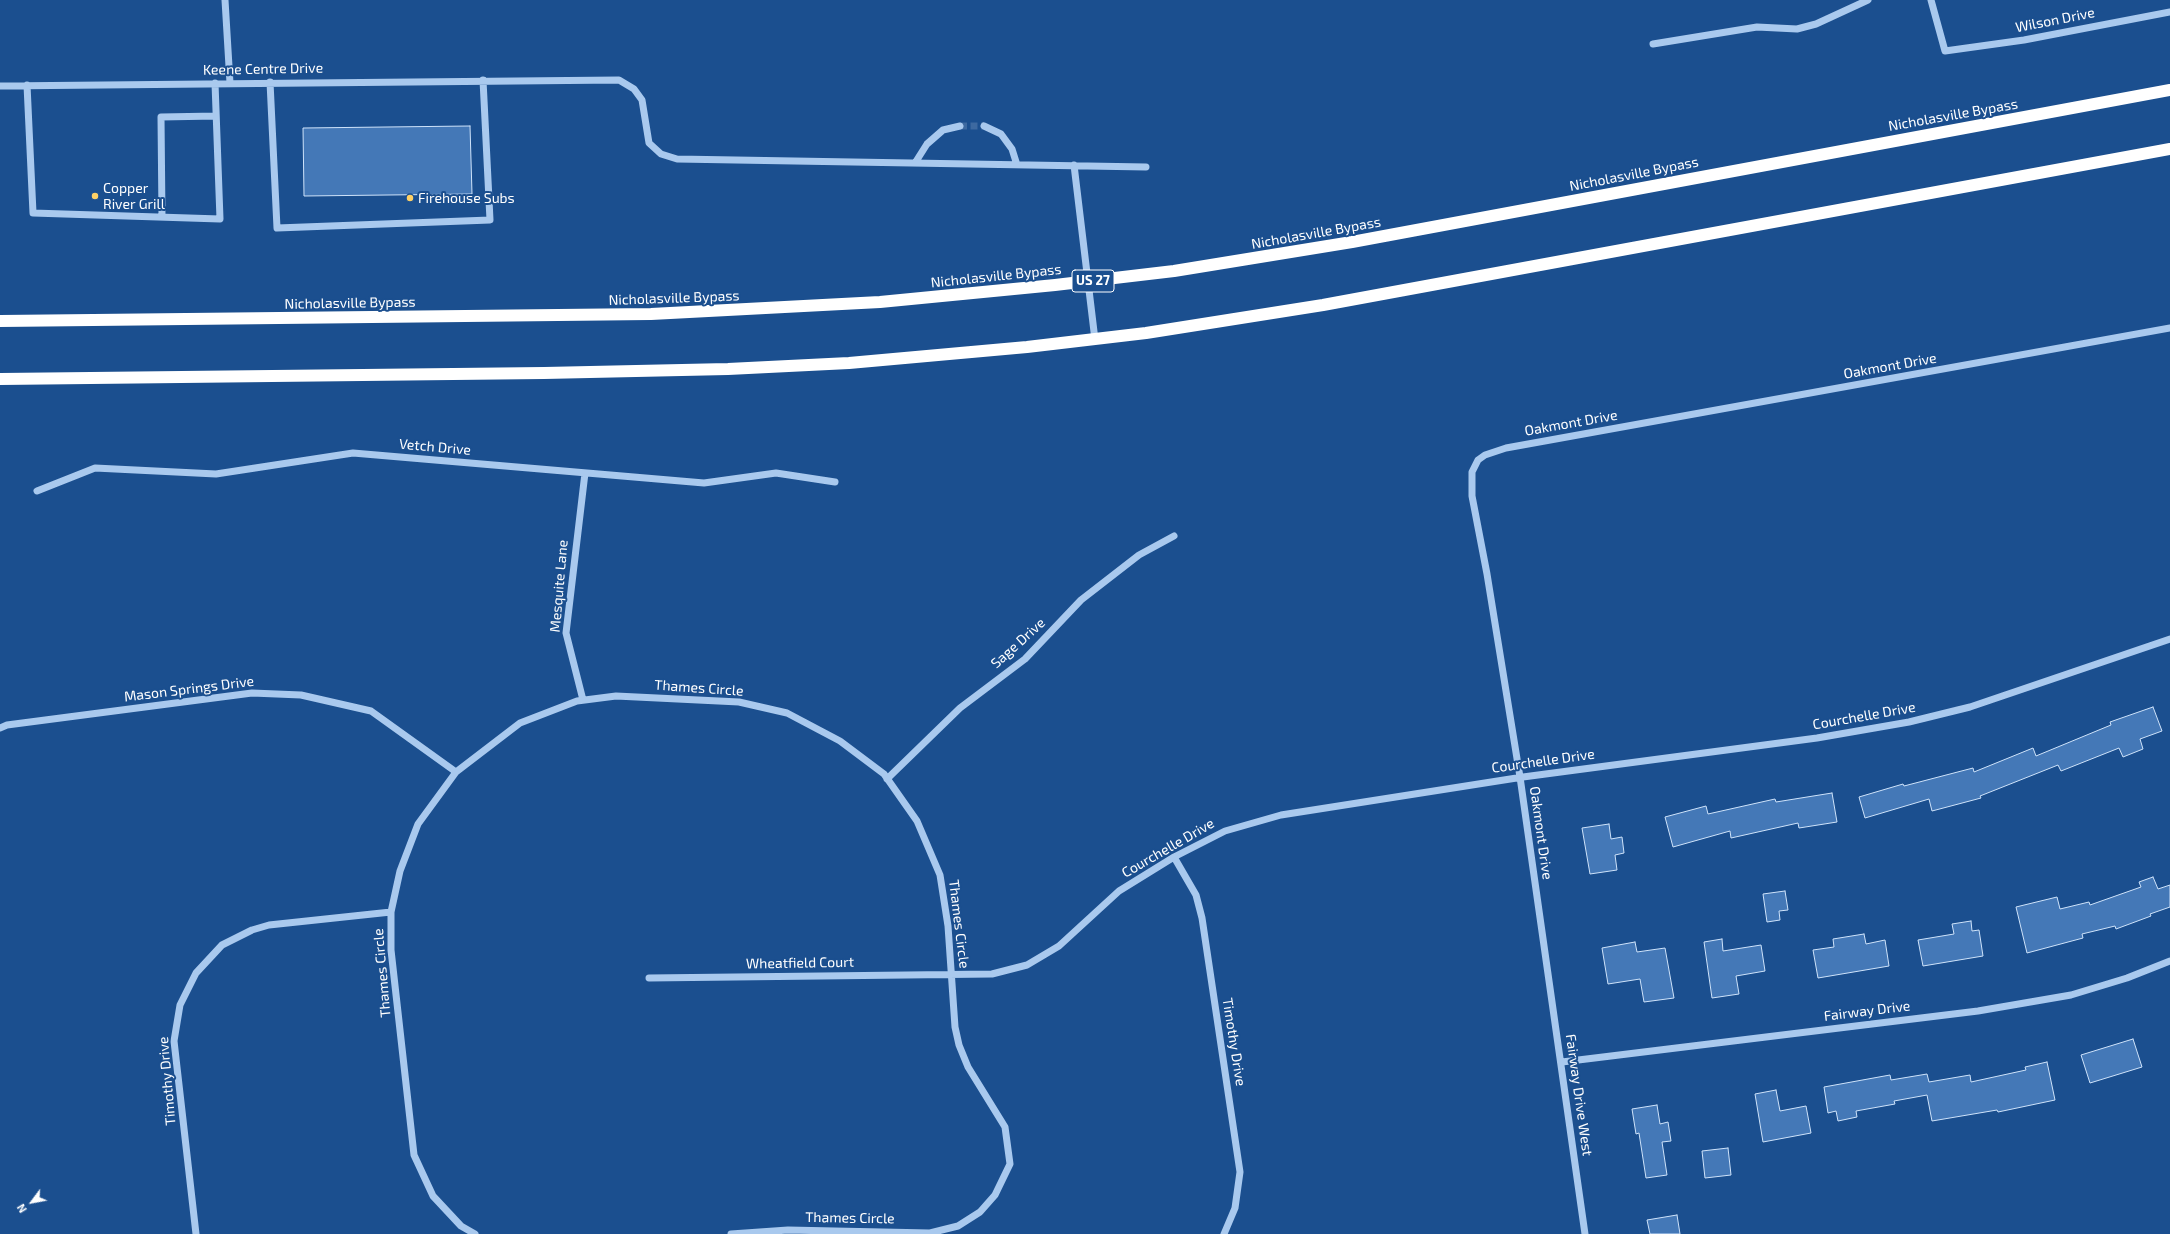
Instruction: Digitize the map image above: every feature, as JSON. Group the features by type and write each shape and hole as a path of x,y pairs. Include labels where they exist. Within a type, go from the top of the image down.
{"highway":[{"name":"Nicholasville Bypass","path":"0,321 539,316 707,312 880,302 1086,282 1227,263 1359,241 2170,90"},
{"path":"0,379 544,373 728,369 894,359 1095,340 1330,304 2170,149"}],"street":[{"path":"225,0 230,83"},
{"path":"1653,44 1757,26 1797,29 1816,24 1868,0"},
{"name":"Wilson Drive","path":"1931,0 1945,52 2024,40 2170,12"},
{"name":"Keene Centre Drive","path":"0,86 526,79 619,80 634,89 642,100 649,143 661,154 677,159 1146,167"},
{"path":"270,82 277,228 490,220 483,80"},
{"path":"27,85 34,213 220,218 215,83"},
{"path":"162,217 161,117 216,116"},
{"path":"915,163 927,144 943,130 960,126"},
{"path":"984,126 1002,134 1012,149 1017,164"},
{"path":"1074,165 1086,282 1095,340"},
{"name":"Oakmont Drive","path":"1546,960 1520,777 1487,574 1472,496 1472,472 1478,460 1485,455 1522,446 2170,328"},
{"name":"Vetch Drive","path":"38,491 95,468 216,474 353,454 704,483 776,473 834,482"},
{"name":"Mesquite Lane","path":"583,700 566,633 585,473"},
{"name":"Sage Drive","path":"887,779 960,708 1024,659 1081,600 1139,555 1174,536"},
{"name":"Courchelle Drive","path":"952,974 992,974 1026,965 1059,946 1119,892 1174,857 1225,831 1280,815 1520,777 1817,738 1909,722 1970,707 2170,639"},
{"name":"Mason Springs Drive","path":"0,728 15,724 252,693 301,695 371,712 456,772"},
{"name":"Thames Circle","path":"475,1234 461,1226 433,1196 414,1155 391,950 391,912 400,871 418,824 456,772 520,723 583,700 616,696 739,702 787,713 840,741 884,774 917,822 940,875 948,926 955,1027 959,1045 968,1068 1005,1127 1010,1164 996,1195 980,1212 958,1226 930,1233 788,1230 731,1234"},
{"name":"Timothy Drive","path":"1174,857 1196,896 1202,918 1240,1172 1235,1208 1224,1234"},
{"name":"Timothy Drive","path":"196,1234 174,1041 180,1006 196,973 222,945 252,930 269,925 391,912"},
{"name":"Fairway Drive West","path":"1546,960 1562,1062 1585,1234"},
{"name":"Fairway Drive","path":"1562,1062 1978,1011 2071,995 2127,978 2170,961"},
{"name":"Wheatfield Court","path":"649,978 952,974"}],"building":[{"path":"470,126 472,194 304,196 303,128"},
{"path":"2153,707 2162,731 2140,739 2143,749 2123,757 2119,748 2061,771 2058,765 1980,796 1981,798 1932,811 1929,799 1865,818 1859,797 1903,784 1904,786 1973,768 1974,772 2033,748 2036,756 2111,725 2110,722"},
{"path":"1832,793 1837,822 1799,828 1798,823 1731,838 1730,831 1673,847 1665,817 1706,806 1708,814 1775,799 1776,802"},
{"path":"1609,824 1611,839 1622,837 1624,853 1615,855 1617,870 1590,874 1582,828"},
{"path":"2153,877 2158,889 2170,885 2170,907 2116,929 2115,926 2082,934 2083,938 2027,953 2016,907 2057,897 2060,909 2089,902 2090,905 2141,887 2139,882"},
{"path":"1785,891 1788,910 1779,911 1780,920 1767,922 1763,894"},
{"path":"1971,921 1972,931 1979,930 1983,956 1923,966 1918,940 1954,934 1952,924"},
{"path":"1864,934 1866,944 1885,940 1889,966 1818,978 1813,950 1834,947 1833,939"},
{"path":"1722,939 1723,951 1761,945 1765,971 1736,976 1739,994 1712,998 1704,942"},
{"path":"1635,942 1637,952 1665,948 1674,998 1644,1002 1640,979 1608,984 1602,948"},
{"path":"2133,1039 2142,1067 2090,1083 2081,1055"},
{"path":"2047,1062 2055,1100 1998,1112 1997,1110 1932,1121 1927,1095 1894,1101 1895,1104 1856,1111 1857,1117 1838,1121 1836,1111 1828,1113 1824,1087 1890,1075 1891,1080 1927,1074 1929,1082 1970,1075 1971,1082 2026,1070 2025,1067"},
{"path":"1776,1090 1780,1111 1806,1106 1811,1133 1763,1142 1755,1094"},
{"path":"1657,1105 1660,1124 1668,1122 1671,1141 1662,1142 1667,1175 1646,1178 1639,1133 1636,1134 1632,1109"},
{"path":"1728,1148 1731,1175 1705,1178 1702,1151"},
{"path":"1677,1215 1680,1234 1650,1234 1647,1220"}],"tunnel":[{"path":"960,126 984,126"}],"place":[{"name":"Copper River Grill","path":"95,196"},
{"name":"Firehouse Subs","path":"410,198"}]}
